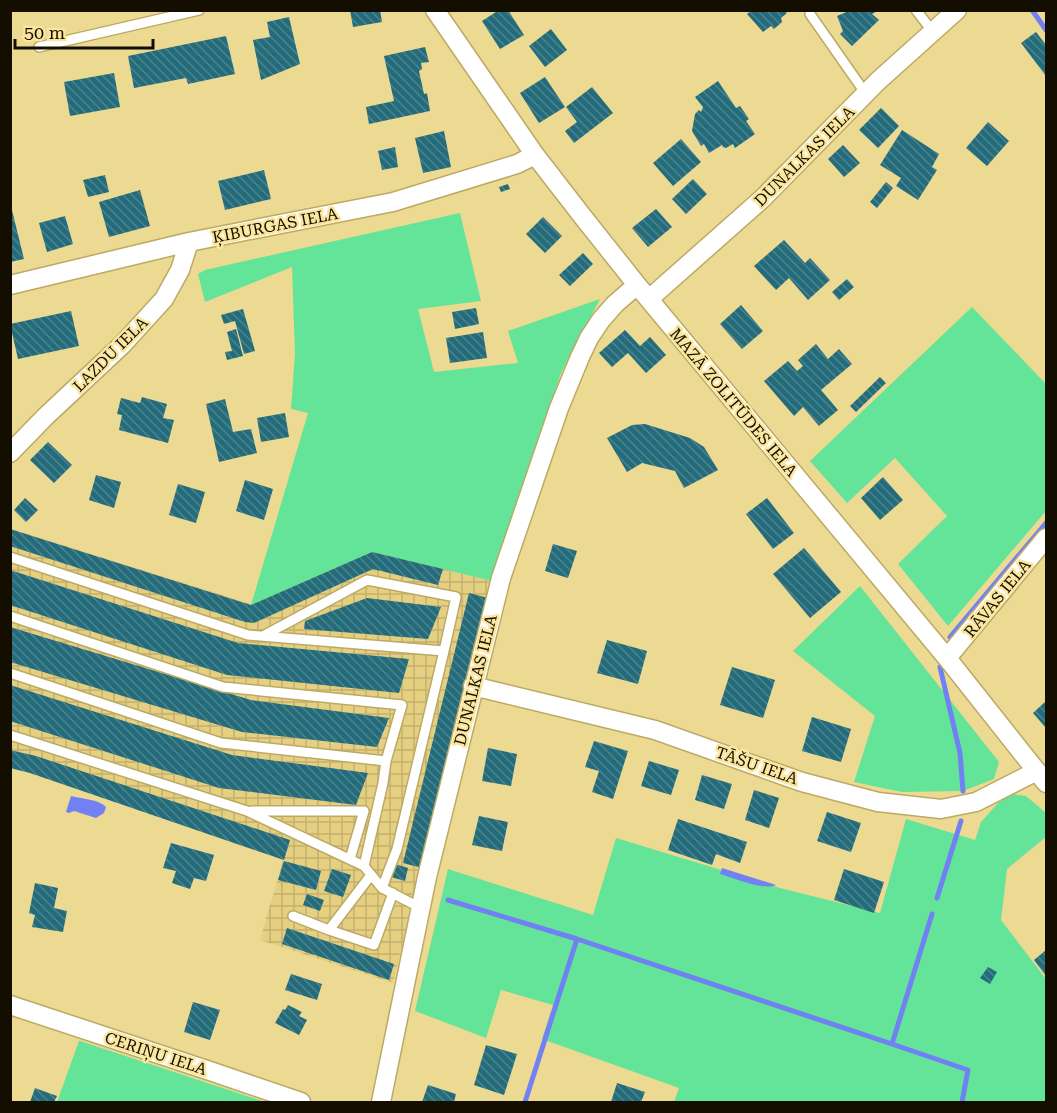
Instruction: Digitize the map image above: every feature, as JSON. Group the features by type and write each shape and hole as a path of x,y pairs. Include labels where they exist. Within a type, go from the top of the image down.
{"street":[{"name":"MAZĀ ZOLITŪDES IELA","path":"435,10 535,155 643,292 947,658 1042,777"},
{"name":"DUNALKAS IELA","path":"381,1102 421,908 501,578 559,408 590,338 601,320 615,304 643,292 763,198 866,94 957,10"},
{"name":"ĶIBURGAS IELA","path":"10,285 189,242 393,202 517,164 535,155"},
{"name":"LAZDU IELA","path":"10,453 45,416 122,345 164,299 180,270 189,242"},
{"name":"RĀVAS IELA","path":"947,658 1047,538"},
{"name":"TĀŠU IELA","path":"473,686 655,730 802,782 878,802 941,809 976,802 1042,777"},
{"name":"CERIŅU IELA","path":"10,1005 301,1102"}],"lane":[{"path":"39,46 199,10"},
{"path":"915,10 933,32"},
{"path":"810,14 866,94"},
{"path":"10,557 248,635 444,651"},
{"path":"263,636 367,580 456,597 397,849 382,888"},
{"path":"10,616 223,687 402,705 386,761 364,866"},
{"path":"10,674 221,743 386,761"},
{"path":"10,735 247,811 364,866 382,888 421,908"},
{"path":"247,811 364,811 350,859"},
{"path":"329,930 371,875"},
{"path":"293,916 374,945 393,894"}],"shaded area":[{"path":"11,529 251,604 372,551 492,581 393,983 260,940 283,860 11,768"}],"green space":[{"path":"460,213 481,301 418,309 434,372 518,363 508,331 600,299 561,373 492,581 372,552 251,605 308,413 291,409 295,354 292,267 205,302 198,274 205,270"},
{"path":"972,307 1046,384 1046,511 948,626 898,564 947,516 895,458 847,503 810,461"},
{"path":"860,586 999,762 994,779 963,791 902,792 854,782 875,716 793,651"},
{"path":"1011,794 1026,796 1046,813 1046,837 1007,869 1001,920 1046,979 1046,1102 674,1102 679,1088 542,1039 553,1005 501,990 486,1038 415,1011 448,869 593,915 616,838 780,888 880,913 906,819 975,840 981,822 998,803"},
{"path":"80,1041 265,1102 57,1102"}],"water":[{"path":"71,796 103,804 106,807 104,813 96,818 74,811 66,812"},
{"path":"722,868 776,885 764,886 741,881 720,874"}],"building":[{"path":"350,10 380,10 382,22 353,27"},
{"path":"499,10 508,10 524,35 500,49 482,21"},
{"path":"752,10 784,10 787,13 774,29 771,26 763,32 747,14"},
{"path":"851,10 879,10 872,14 879,20 852,46 840,34 843,31 837,16"},
{"path":"289,17 300,64 261,80 253,40 270,37 267,22"},
{"path":"551,29 567,50 545,67 529,46"},
{"path":"1036,32 1046,45 1046,76 1021,43"},
{"path":"226,36 235,74 188,84 186,78 134,88 128,56"},
{"path":"425,47 429,62 421,63 422,69 419,71 424,94 427,93 430,111 369,124 366,107 394,101 384,56"},
{"path":"114,73 120,107 70,116 64,82"},
{"path":"545,77 565,107 539,123 520,93"},
{"path":"718,81 736,108 740,106 755,134 735,148 733,144 726,148 722,145 709,153 704,144 701,146 692,131 695,114 699,110 701,112 703,107 695,97"},
{"path":"592,87 613,113 574,143 565,131 577,122 566,107"},
{"path":"881,108 899,126 878,148 859,130"},
{"path":"988,122 1009,141 987,166 966,148"},
{"path":"902,130 939,154 932,167 937,170 918,200 896,186 901,178 880,165"},
{"path":"444,131 451,167 423,173 415,138"},
{"path":"681,139 701,162 673,186 653,163"},
{"path":"843,145 860,163 844,177 828,159"},
{"path":"395,147 398,167 382,170 378,151"},
{"path":"264,170 271,199 225,210 218,181"},
{"path":"105,175 109,192 88,197 83,180"},
{"path":"693,179 707,194 686,214 672,199"},
{"path":"886,182 893,188 877,208 870,202"},
{"path":"508,184 510,189 501,192 499,187"},
{"path":"140,190 150,226 109,237 99,202"},
{"path":"10,202 24,259 10,262"},
{"path":"656,209 672,227 648,247 632,228"},
{"path":"65,216 73,244 47,252 39,223"},
{"path":"543,217 562,236 545,253 526,234"},
{"path":"784,240 805,263 810,258 830,280 808,300 789,278 776,290 754,266"},
{"path":"583,253 593,264 570,286 559,275"},
{"path":"847,279 854,287 839,300 832,292"},
{"path":"741,305 763,331 742,349 720,324"},
{"path":"476,308 479,324 455,329 452,312"},
{"path":"243,309 255,351 244,354 235,321 224,324 221,315"},
{"path":"71,311 79,346 18,359 10,324"},
{"path":"236,329 243,356 227,360 225,352 232,351 227,332"},
{"path":"625,330 640,346 650,337 666,355 646,373 628,353 612,367 599,353"},
{"path":"483,332 487,358 450,363 446,338"},
{"path":"816,344 828,359 839,349 852,364 821,390 838,410 819,426 803,407 794,416 764,381 788,361 797,371 803,366 798,360"},
{"path":"880,377 886,383 856,412 850,406"},
{"path":"142,397 167,404 163,418 174,420 168,443 119,430 122,415 117,414 121,398 140,403"},
{"path":"225,399 233,432 251,429 257,453 219,462 206,404"},
{"path":"285,413 289,437 261,442 257,418"},
{"path":"645,424 690,438 704,447 718,470 684,488 675,471 642,463 627,472 607,438 632,425"},
{"path":"48,442 72,465 54,483 30,460"},
{"path":"96,475 121,482 114,508 89,500"},
{"path":"883,477 903,500 880,520 861,498"},
{"path":"245,480 273,489 264,520 236,511"},
{"path":"178,484 205,492 196,523 169,515"},
{"path":"25,498 38,510 26,522 14,510"},
{"path":"767,498 794,533 773,549 746,514"},
{"path":"10,529 251,605 372,552 443,569 438,585 373,569 254,623 10,546"},
{"path":"553,544 577,551 568,578 545,571"},
{"path":"804,548 841,592 810,618 773,574"},
{"path":"10,570 238,643 409,659 399,693 227,675 10,605"},
{"path":"469,593 488,598 422,868 403,863"},
{"path":"367,598 441,607 428,639 304,629 305,621"},
{"path":"10,627 251,700 389,718 377,747 242,732 10,662"},
{"path":"607,640 647,651 638,684 597,673"},
{"path":"732,667 775,680 763,718 720,705"},
{"path":"10,685 232,755 368,773 356,805 219,788 10,721"},
{"path":"1046,701 1046,728 1033,713"},
{"path":"812,717 851,729 841,762 802,751"},
{"path":"594,741 628,751 613,799 592,792 599,771 585,767"},
{"path":"488,748 517,754 511,786 482,781"},
{"path":"10,750 36,756 290,840 284,860 10,768"},
{"path":"649,761 679,770 671,795 641,786"},
{"path":"702,775 732,784 724,809 695,800"},
{"path":"754,790 779,798 769,828 745,820"},
{"path":"827,812 861,823 851,852 817,841"},
{"path":"479,816 508,822 502,851 472,845"},
{"path":"678,819 747,842 740,863 716,854 712,865 668,850"},
{"path":"171,843 214,855 206,881 194,878 190,889 172,883 176,871 163,868"},
{"path":"284,861 321,871 316,890 278,880"},
{"path":"395,864 408,868 405,881 391,877"},
{"path":"332,869 351,875 343,897 324,891"},
{"path":"844,869 884,882 874,913 834,900"},
{"path":"35,883 58,888 54,908 67,911 63,932 32,927 35,915 29,913"},
{"path":"307,894 324,900 320,911 303,905"},
{"path":"287,928 394,964 389,980 282,944"},
{"path":"1046,950 1046,976 1034,960"},
{"path":"988,967 997,972 990,984 980,978"},
{"path":"291,974 322,984 317,1000 285,990"},
{"path":"193,1002 220,1010 210,1040 184,1032"},
{"path":"288,1005 302,1012 299,1016 307,1020 299,1035 275,1023"},
{"path":"486,1045 517,1054 504,1095 474,1085"},
{"path":"617,1083 645,1092 641,1102 611,1102"},
{"path":"428,1085 456,1094 454,1102 422,1102"},
{"path":"35,1088 57,1096 54,1102 30,1102"}],"waterway":[{"path":"1032,10 1046,30"},
{"path":"950,637 1046,523"},
{"path":"940,667 960,753 963,791"},
{"path":"937,898 961,821"},
{"path":"448,900 577,939"},
{"path":"932,914 892,1044 968,1070 962,1102"},
{"path":"525,1102 577,939 892,1044"}]}
